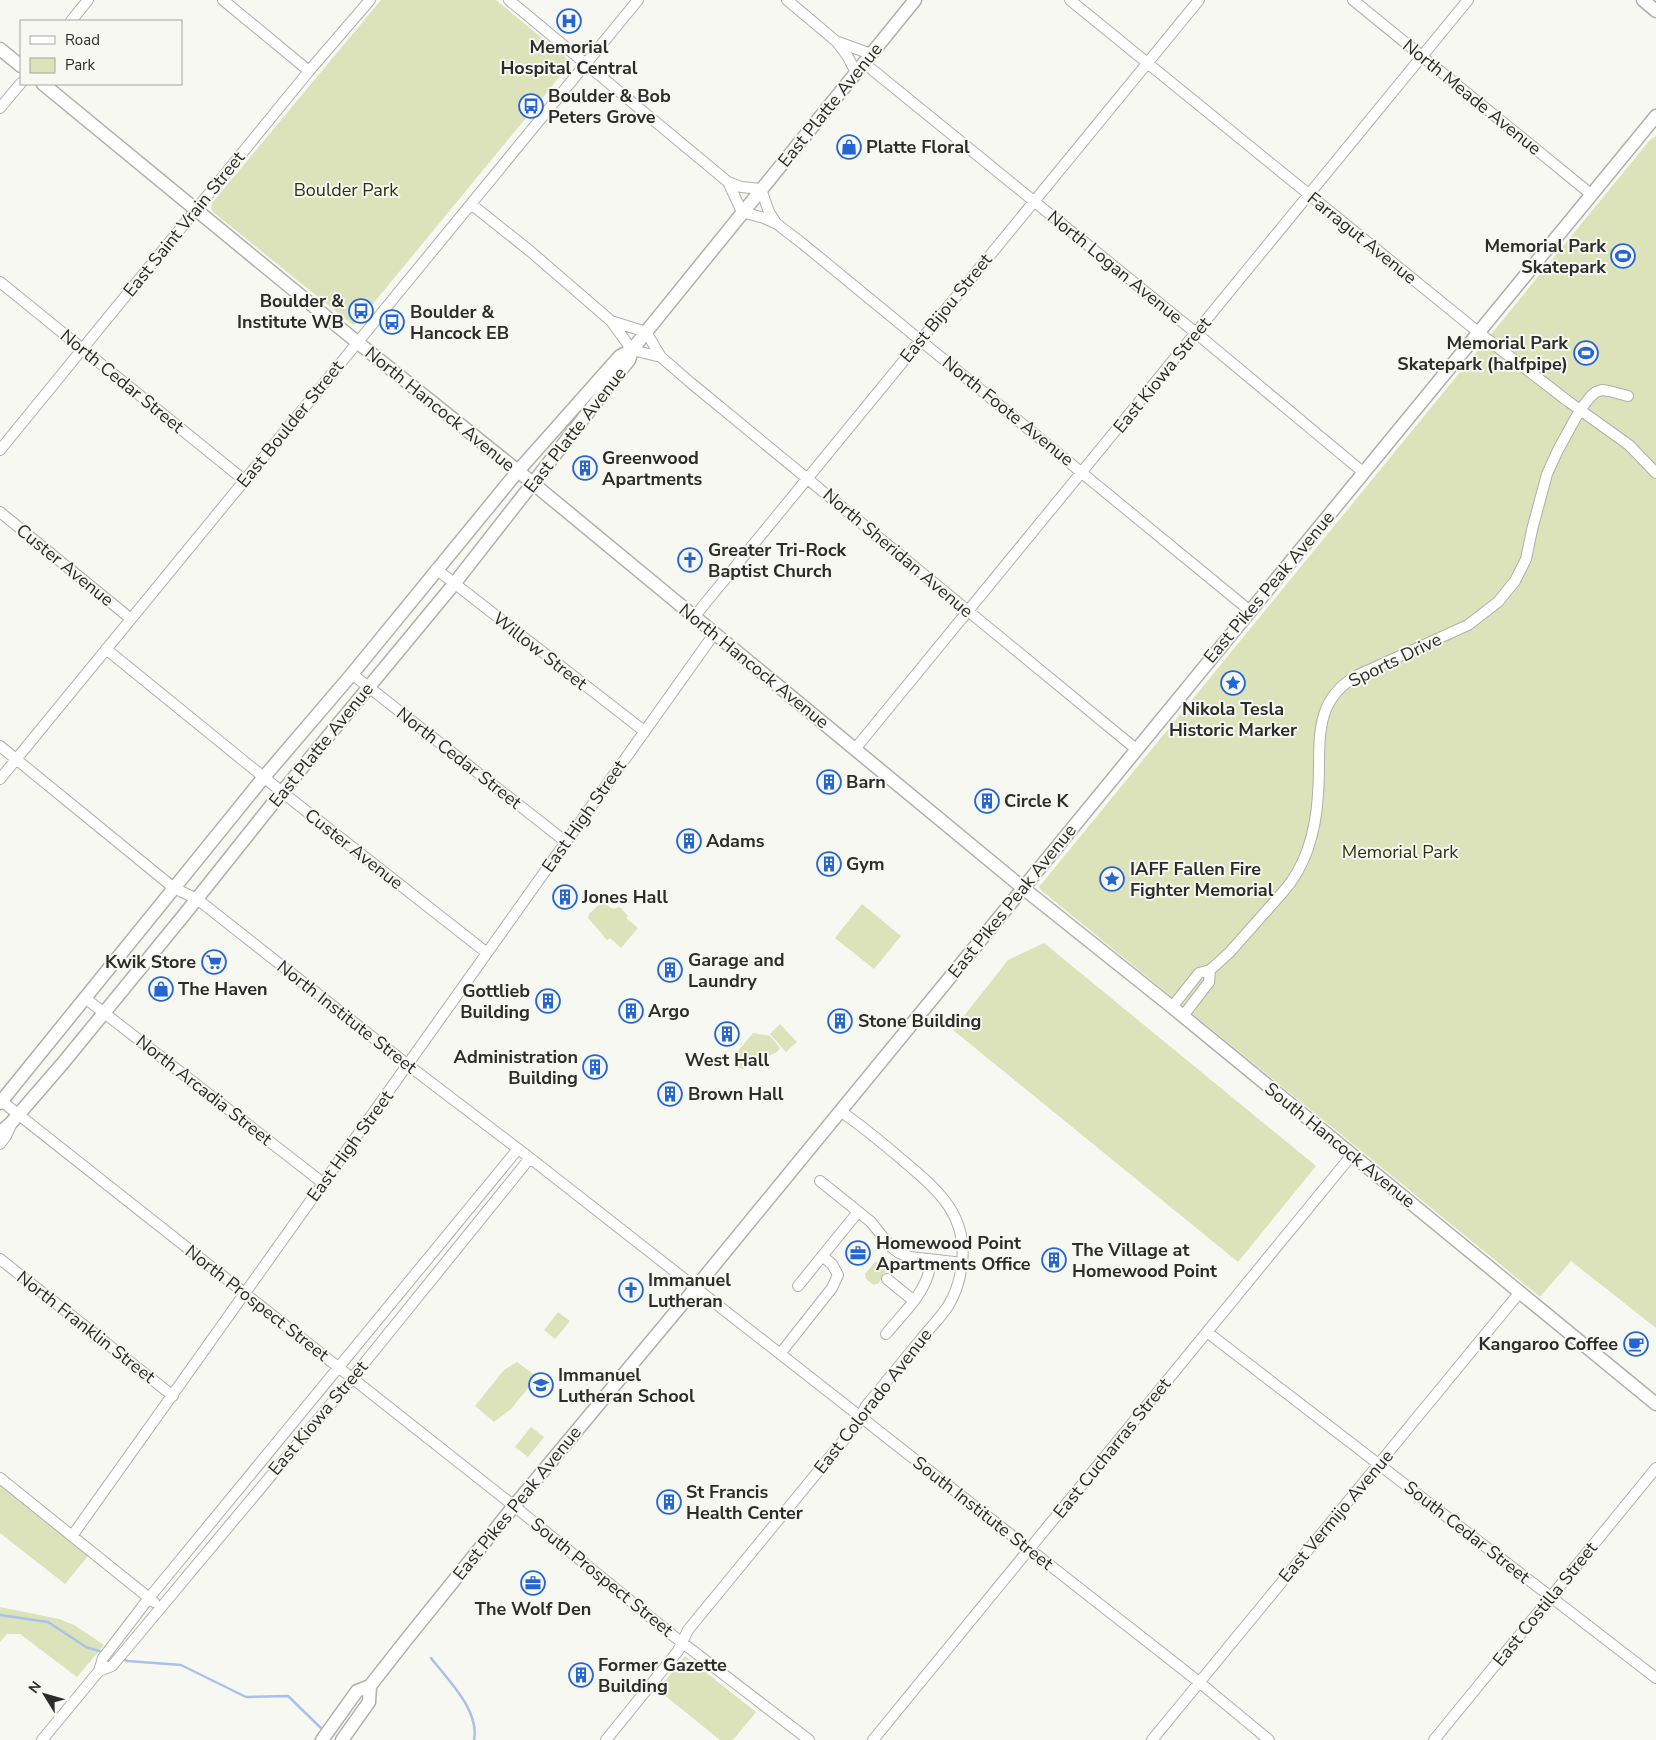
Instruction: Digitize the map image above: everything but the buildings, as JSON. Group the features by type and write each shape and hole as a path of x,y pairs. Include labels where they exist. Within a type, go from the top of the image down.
{"main road":[{"name":"East Platte Avenue","path":"0,1133 15,1119 104,1013 282,792 454,584 629,360 632,350 646,332 915,0"},
{"path":"1643,0 1656,11"},
{"path":"0,49 20,65"},
{"name":"North Hancock Avenue","path":"44,85 357,342 534,484 1023,888"},
{"name":"East Pikes Peak Avenue","path":"322,1740 357,1691 370,1686 514,1506 696,1288 1249,610 1364,473 1656,116"},
{"name":"East Platte Avenue","path":"0,1102 264,777 352,674 518,471 620,356 632,350"},
{"name":"South Hancock Avenue","path":"1023,888 1172,1007 1351,1156 1656,1404"},
{"name":"East Pikes Peak Avenue","path":"342,1740 370,1702 370,1686"}],"street":[{"path":"72,20 88,0"},
{"path":"223,0 309,71"},
{"name":"East Saint Vrain Street","path":"0,450 309,71 370,0"},
{"path":"509,0 728,182 741,187 761,189 769,212 777,224"},
{"name":"East Boulder Street","path":"0,779 638,0"},
{"name":"North Logan Avenue","path":"787,0 837,42 848,57 864,63 1196,333 1364,473"},
{"name":"Farragut Avenue","path":"1070,0 1478,332 1629,445 1656,473"},
{"name":"East Bijou Street","path":"694,617 1199,0"},
{"name":"North Meade Avenue","path":"1353,0 1592,195"},
{"name":"East Kiowa Street","path":"855,749 1468,0"},
{"path":"837,42 864,63"},
{"path":"0,108 20,84"},
{"path":"728,182 742,212"},
{"path":"471,204 530,251 611,321 632,350"},
{"name":"North Foote Avenue","path":"742,212 777,224 803,244 1249,610"},
{"name":"North Cedar Street","path":"0,282 244,480"},
{"path":"611,321 646,332"},
{"name":"North Sheridan Avenue","path":"646,332 658,349 661,357"},
{"name":"North Sheridan Avenue","path":"632,350 661,357 1136,749"},
{"name":"Sports Drive","path":"1172,1007 1199,973 1210,970 1229,952 1283,892 1302,866 1315,821 1321,723 1328,702 1349,680 1468,625 1489,610 1502,597 1514,581 1526,559 1547,474 1580,410 1596,392 1608,391 1628,396"},
{"name":"Custer Avenue","path":"0,512 131,619"},
{"name":"Willow Street","path":"436,569 644,731"},
{"name":"East High Street","path":"72,1536 714,634"},
{"name":"Custer Avenue","path":"106,649 282,792 487,953"},
{"name":"North Cedar Street","path":"352,674 566,842"},
{"name":"North Institute Street","path":"0,746 174,888 197,899 696,1288"},
{"name":"Sports Drive","path":"1183,1016 1210,982 1210,970"},
{"name":"North Arcadia Street","path":"85,998 323,1183"},
{"name":"North Prospect Street","path":"0,1102 15,1119 244,1294 514,1506"},
{"name":"East Colorado Avenue","path":"606,1740 678,1651 687,1631 857,1424 866,1406 948,1307 958,1287 963,1263 963,1242 957,1218 944,1198 922,1176 840,1111"},
{"path":"0,1144 15,1119"},
{"name":"East Kiowa Street","path":"42,1740 99,1671 103,1658 149,1598 518,1149"},
{"name":"East Cucharras Street","path":"873,1740 1351,1156"},
{"name":"East Kiowa Street","path":"99,1671 112,1666 128,1647 352,1378 530,1158"},
{"path":"820,1182 871,1222 891,1247 899,1253 910,1257 963,1263"},
{"path":"798,1286 858,1212"},
{"path":"780,1354 832,1288 838,1275 832,1264 822,1256"},
{"name":"North Franklin Street","path":"0,1259 173,1396"},
{"path":"886,1334 924,1286 930,1271 931,1260"},
{"path":"887,1279 914,1300"},
{"name":"South Institute Street","path":"696,1288 1199,1682 1269,1740"},
{"name":"East Vermijo Avenue","path":"1152,1740 1520,1292"},
{"name":"South Cedar Street","path":"1207,1332 1656,1678"},
{"name":"East Costilla Street","path":"1434,1740 1656,1468"},
{"path":"0,1478 160,1608"},
{"name":"South Prospect Street","path":"514,1506 682,1642 809,1740"}],"green space":[{"name":"Boulder Park","path":"381,0 496,0 564,55 568,62 567,67 544,96 354,325 213,212 211,208 212,203"},
{"name":"Memorial Park","path":"1656,136 1656,1328 1571,1261 1540,1297 1039,887 1649,141"},
{"path":"602,902 613,909 620,907 628,916 626,918 638,928 621,948 610,938 607,940 588,918 589,914"},
{"path":"862,904 901,936 874,969 835,938"},
{"path":"1044,943 1316,1166 1238,1262 953,1030 1008,960"},
{"path":"780,1024 797,1042 786,1052 770,1034"},
{"path":"753,1033 770,1036 780,1048 777,1052 742,1069 734,1063 734,1056"},
{"path":"882,1259 893,1269 884,1273 879,1283 874,1285 866,1279 865,1274 874,1263"},
{"path":"558,1312 570,1321 555,1339 544,1330"},
{"path":"517,1362 537,1377 511,1409 494,1422 475,1406 504,1370"},
{"path":"531,1427 544,1437 528,1457 515,1447"},
{"path":"0,1485 88,1556 65,1584 0,1533"},
{"path":"0,1607 59,1619 74,1625 104,1645 77,1677 20,1634 7,1634 0,1642"},
{"path":"685,1656 756,1712 733,1740 720,1740 658,1690"}],"waterway":[{"path":"0,1615 48,1622 86,1647 105,1653"},
{"path":"431,1658 468,1707 475,1729 474,1740"},
{"path":"122,1659 181,1665 246,1697 288,1696 324,1731"}],"place":[{"name":"Memorial Hospital Central","path":"569,21"},
{"name":"Boulder & Bob Peters Grove","path":"531,106"},
{"name":"Platte Floral","path":"849,147"},
{"name":"Memorial Park Skatepark","path":"1623,256"},
{"name":"Boulder & Institute WB","path":"361,311"},
{"name":"Boulder & Hancock EB","path":"392,322"},
{"name":"Memorial Park Skatepark (halfpipe)","path":"1586,353"},
{"name":"Greenwood Apartments","path":"585,468"},
{"name":"Greater Tri-Rock Baptist Church","path":"690,560"},
{"name":"Nikola Tesla Historic Marker","path":"1233,683"},
{"name":"Barn","path":"829,782"},
{"name":"Circle K","path":"987,801"},
{"name":"Adams","path":"689,841"},
{"name":"Gym","path":"829,864"},
{"name":"IAFF Fallen Fire Fighter Memorial","path":"1112,879"},
{"name":"Jones Hall","path":"565,897"},
{"name":"Kwik Store","path":"214,962"},
{"name":"Garage and Laundry","path":"670,970"},
{"name":"The Haven","path":"161,989"},
{"name":"Gottlieb Building","path":"548,1001"},
{"name":"Argo","path":"631,1011"},
{"name":"Stone Building","path":"840,1021"},
{"name":"West Hall","path":"727,1034"},
{"name":"Administration Building","path":"595,1067"},
{"name":"Brown Hall","path":"670,1094"},
{"name":"Homewood Point Apartments Office","path":"858,1253"},
{"name":"The Village at Homewood Point","path":"1054,1260"},
{"name":"Immanuel Lutheran","path":"631,1290"},
{"name":"Kangaroo Coffee","path":"1636,1344"},
{"name":"Immanuel Lutheran School","path":"541,1385"},
{"name":"St Francis Health Center","path":"669,1502"},
{"name":"The Wolf Den","path":"533,1583"},
{"name":"Former Gazette Building","path":"581,1675"}]}
